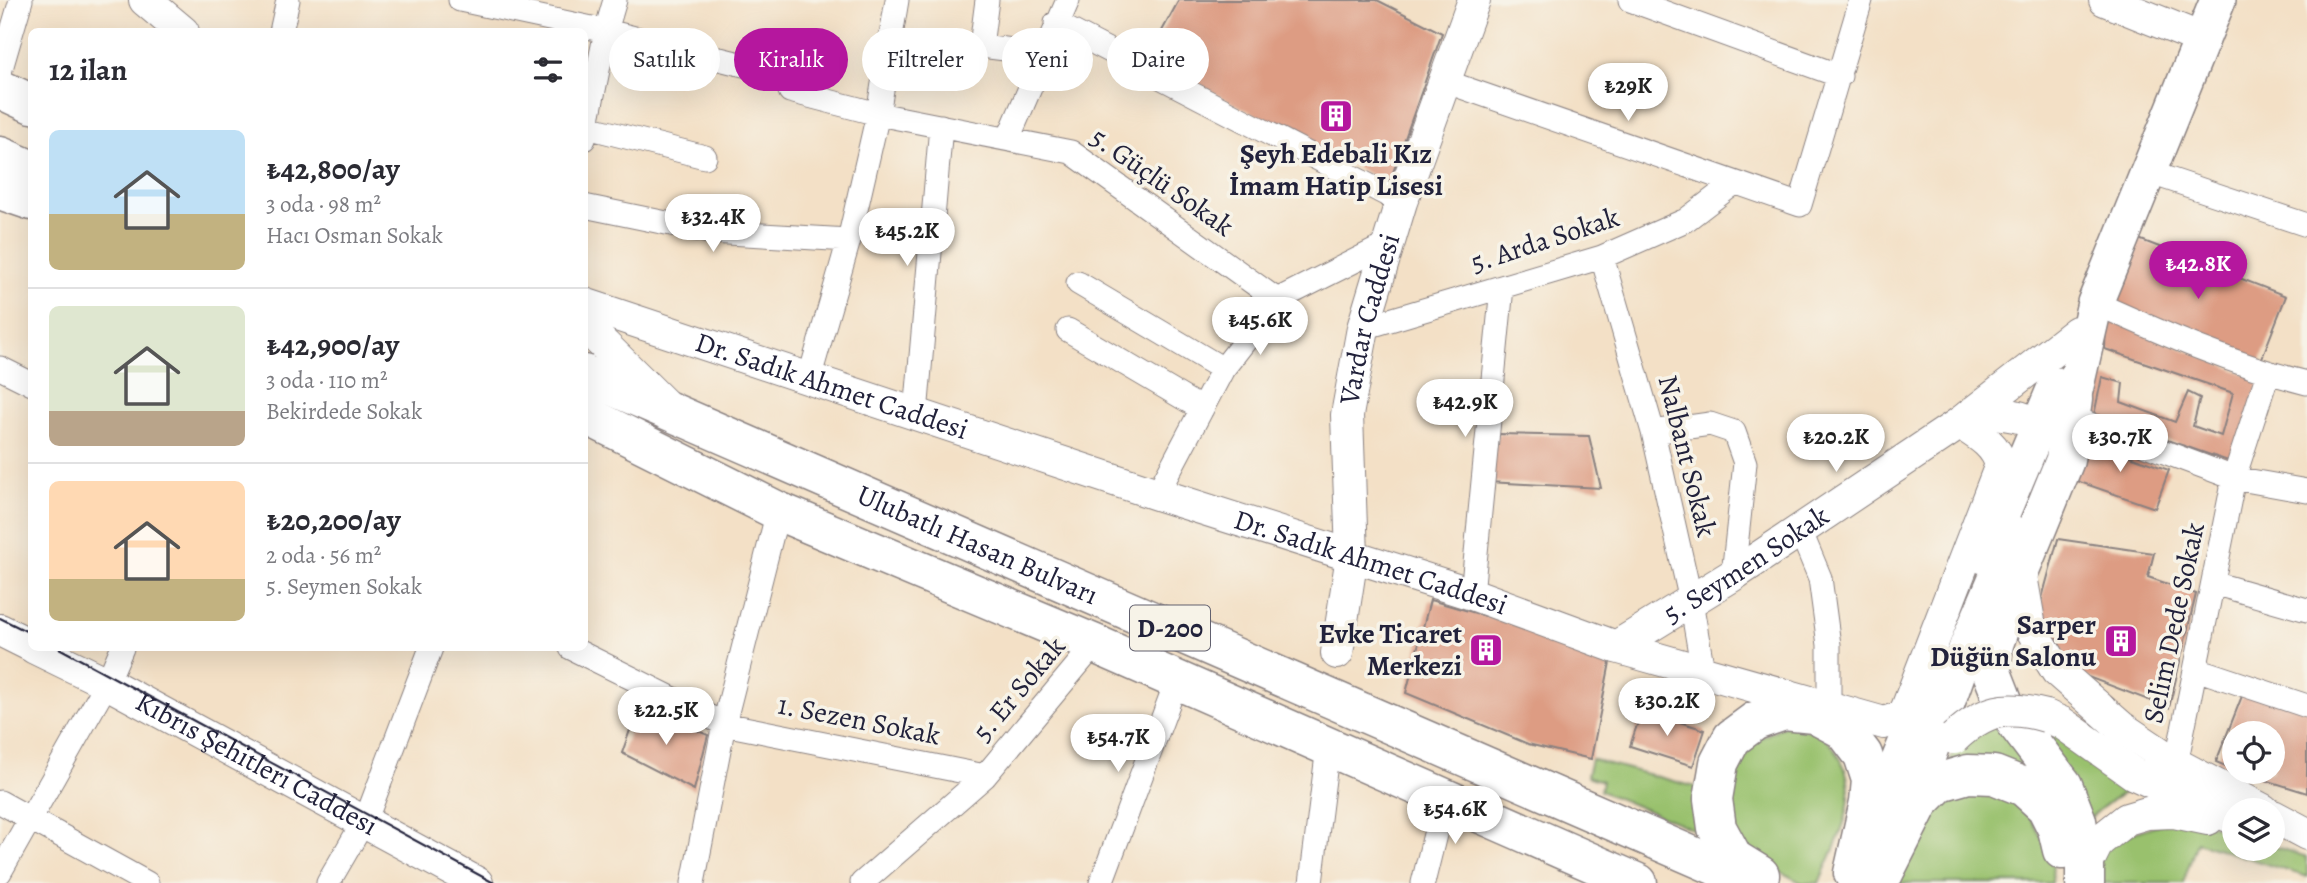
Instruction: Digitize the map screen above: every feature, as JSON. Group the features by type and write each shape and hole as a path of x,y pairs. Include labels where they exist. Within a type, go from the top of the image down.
{"highway":[{"path":"0,89 28,102"},
{"path":"0,117 28,129"},
{"path":"0,156 28,168"},
{"path":"0,190 28,200"},
{"name":"Ulubatlı Hasan Bulvarı","path":"588,376 1755,883"},
{"path":"2061,414 2065,460 2020,570 1994,644 1991,670 2007,711 2063,785 2077,821 2079,878"},
{"name":"Ulubatlı Hasan Bulvarı","path":"588,416 778,511 1095,644 1639,883"},
{"path":"1774,883 1734,859 1717,828 1713,799 1719,763 1732,738 1755,721 1784,711 1814,714 1844,730 1863,755 1871,780 1860,880"},
{"path":"1860,880 1920,802 1940,782 1968,775 1994,775 2024,787 2046,807 2057,829 2064,858 2079,878"}],"main road":[{"path":"1860,880 1918,786 1968,644 2061,414 2086,317 2218,0"},
{"path":"1860,880 2061,414"}],"street":[{"path":"0,72 21,0"},
{"path":"145,0 178,28"},
{"path":"282,28 288,0"},
{"path":"460,0 606,31 734,63"},
{"path":"588,123 606,31 615,0"},
{"path":"809,379 849,240 878,114 897,0"},
{"path":"987,0 981,46 1002,49"},
{"path":"1054,28 1068,0"},
{"name":"Vardar Caddesi","path":"1336,653 1352,556 1347,415 1363,328 1401,202 1474,0"},
{"path":"1630,0 1840,76"},
{"path":"1444,81 1733,184 1800,205 1861,0"},
{"path":"2105,0 2202,39"},
{"path":"1056,23 1401,202"},
{"name":"5. Güçlü Sokak","path":"790,91 878,114 1071,152 1277,299"},
{"path":"1008,139 1029,91"},
{"path":"916,414 941,126"},
{"path":"588,133 705,157"},
{"path":"2148,172 2307,225"},
{"name":"5. Arda Sokak","path":"1363,328 1602,257 1686,220 1733,184"},
{"path":"588,207 710,232 849,240"},
{"path":"1157,494 1223,369 1277,299 1388,244"},
{"name":"Nalbant Sokak","path":"1602,257 1653,432 1691,601 1703,671"},
{"path":"1078,284 1223,369"},
{"path":"1472,594 1502,287"},
{"name":"Dr. Sadık Ahmet Caddesi","path":"588,305 1157,494 1472,594 1616,647 1884,723 1904,716 2001,465 1999,456 1965,419"},
{"path":"2086,317 2162,333 2268,373 2307,383"},
{"name":"5. Seymen Sokak","path":"1616,647 1733,575 1965,419 2086,317"},
{"path":"588,329 671,411"},
{"path":"1068,330 1202,409"},
{"path":"0,368 28,382"},
{"name":"Selim Dede Sokak","path":"2176,764 2234,478 2268,373"},
{"path":"1965,419 1989,413 2061,414 2234,478 2307,491"},
{"path":"1653,432 1710,424 1734,432 1745,463 1733,575"},
{"path":"693,883 724,724 778,511"},
{"path":"1800,530 1820,578 1829,645 1829,707"},
{"path":"2020,570 2030,627 2057,671 2121,727 2176,764 2240,798"},
{"path":"2213,583 2307,610"},
{"name":"Kıbrıs Şehitleri Caddesi","path":"0,630 28,644"},
{"name":"5. Er Sokak","path":"862,883 985,776 1095,644"},
{"name":"Kıbrıs Şehitleri Caddesi","path":"41,651 107,683 477,883"},
{"path":"0,872 107,683 121,651"},
{"path":"328,883 364,822 430,651"},
{"name":"1. Sezen Sokak","path":"577,651 724,724 985,776"},
{"path":"2196,669 2307,706"},
{"path":"1101,883 1177,680"},
{"path":"1918,786 1954,738 1972,720 1999,710 2021,709 2062,723 2134,774 2222,813"},
{"path":"1311,883 1328,747"},
{"path":"1423,883 1444,798"},
{"path":"0,802 147,883"},
{"path":"2079,878 2098,842 2127,819 2147,813 2174,812 2222,823"},
{"path":"2285,822 2307,834"},
{"path":"2285,840 2307,846"}],"green space":[{"path":"2021,709 2148,780 2114,798 2085,823"},
{"path":"1999,715 2044,784 1949,762 1957,747"},
{"path":"1785,725 1813,731 1824,737 1837,753 1847,775 1848,807 1839,838 1819,883 1802,883 1745,853 1734,841 1724,771 1735,751"},
{"path":"1591,759 1696,787 1705,834 1600,791 1602,781 1587,776"},
{"path":"1979,786 2022,803 2053,858 2052,883 1889,883 1941,799"},
{"path":"2184,816 2222,829 2222,850 2197,842 2183,883 2094,883 2105,842"},
{"path":"2285,850 2307,857 2307,877 2257,861 2285,861"}],"building":[{"name":"Şeyh Edebali Kız İmam Hatip Lisesi","path":"1179,0 1377,0 1442,33 1390,181 1371,175 1209,90 1209,28 1164,28"},
{"path":"2136,238 2286,296 2260,363 2110,305"},
{"path":"2106,318 2260,380 2234,463 2094,415 2102,377 2123,383 2121,402 2175,422 2188,392 2200,398 2193,426 2221,436 2233,393 2105,349"},
{"path":"1497,434 1589,436 1601,488 1488,482"},
{"path":"2085,440 2169,470 2155,508 2071,479"},
{"name":"Sarper Düğün Salonu","path":"2058,539 2154,553 2148,577 2196,594 2169,708 2075,672 2039,609"},
{"path":"1430,600 1612,652 1591,759 1528,744 1406,693"},
{"path":"2244,691 2307,709 2307,793 2278,784 2285,784 2285,721 2232,721"},
{"path":"649,710 708,735 694,790 622,753 636,713"},
{"path":"1642,710 1705,730 1693,766 1630,746"},
{"path":"2222,747 2222,765 2216,762"}],"tram line":[{"path":"0,618 28,632"},
{"path":"65,651 494,883"}],"place":[{"name":"Şeyh Edebali Kız İmam Hatip Lisesi","path":"1336,116"},
{"name":"Sarper Düğün Salonu","path":"2121,641"},
{"name":"Evke Ticaret Merkezi","path":"1486,650"}]}
